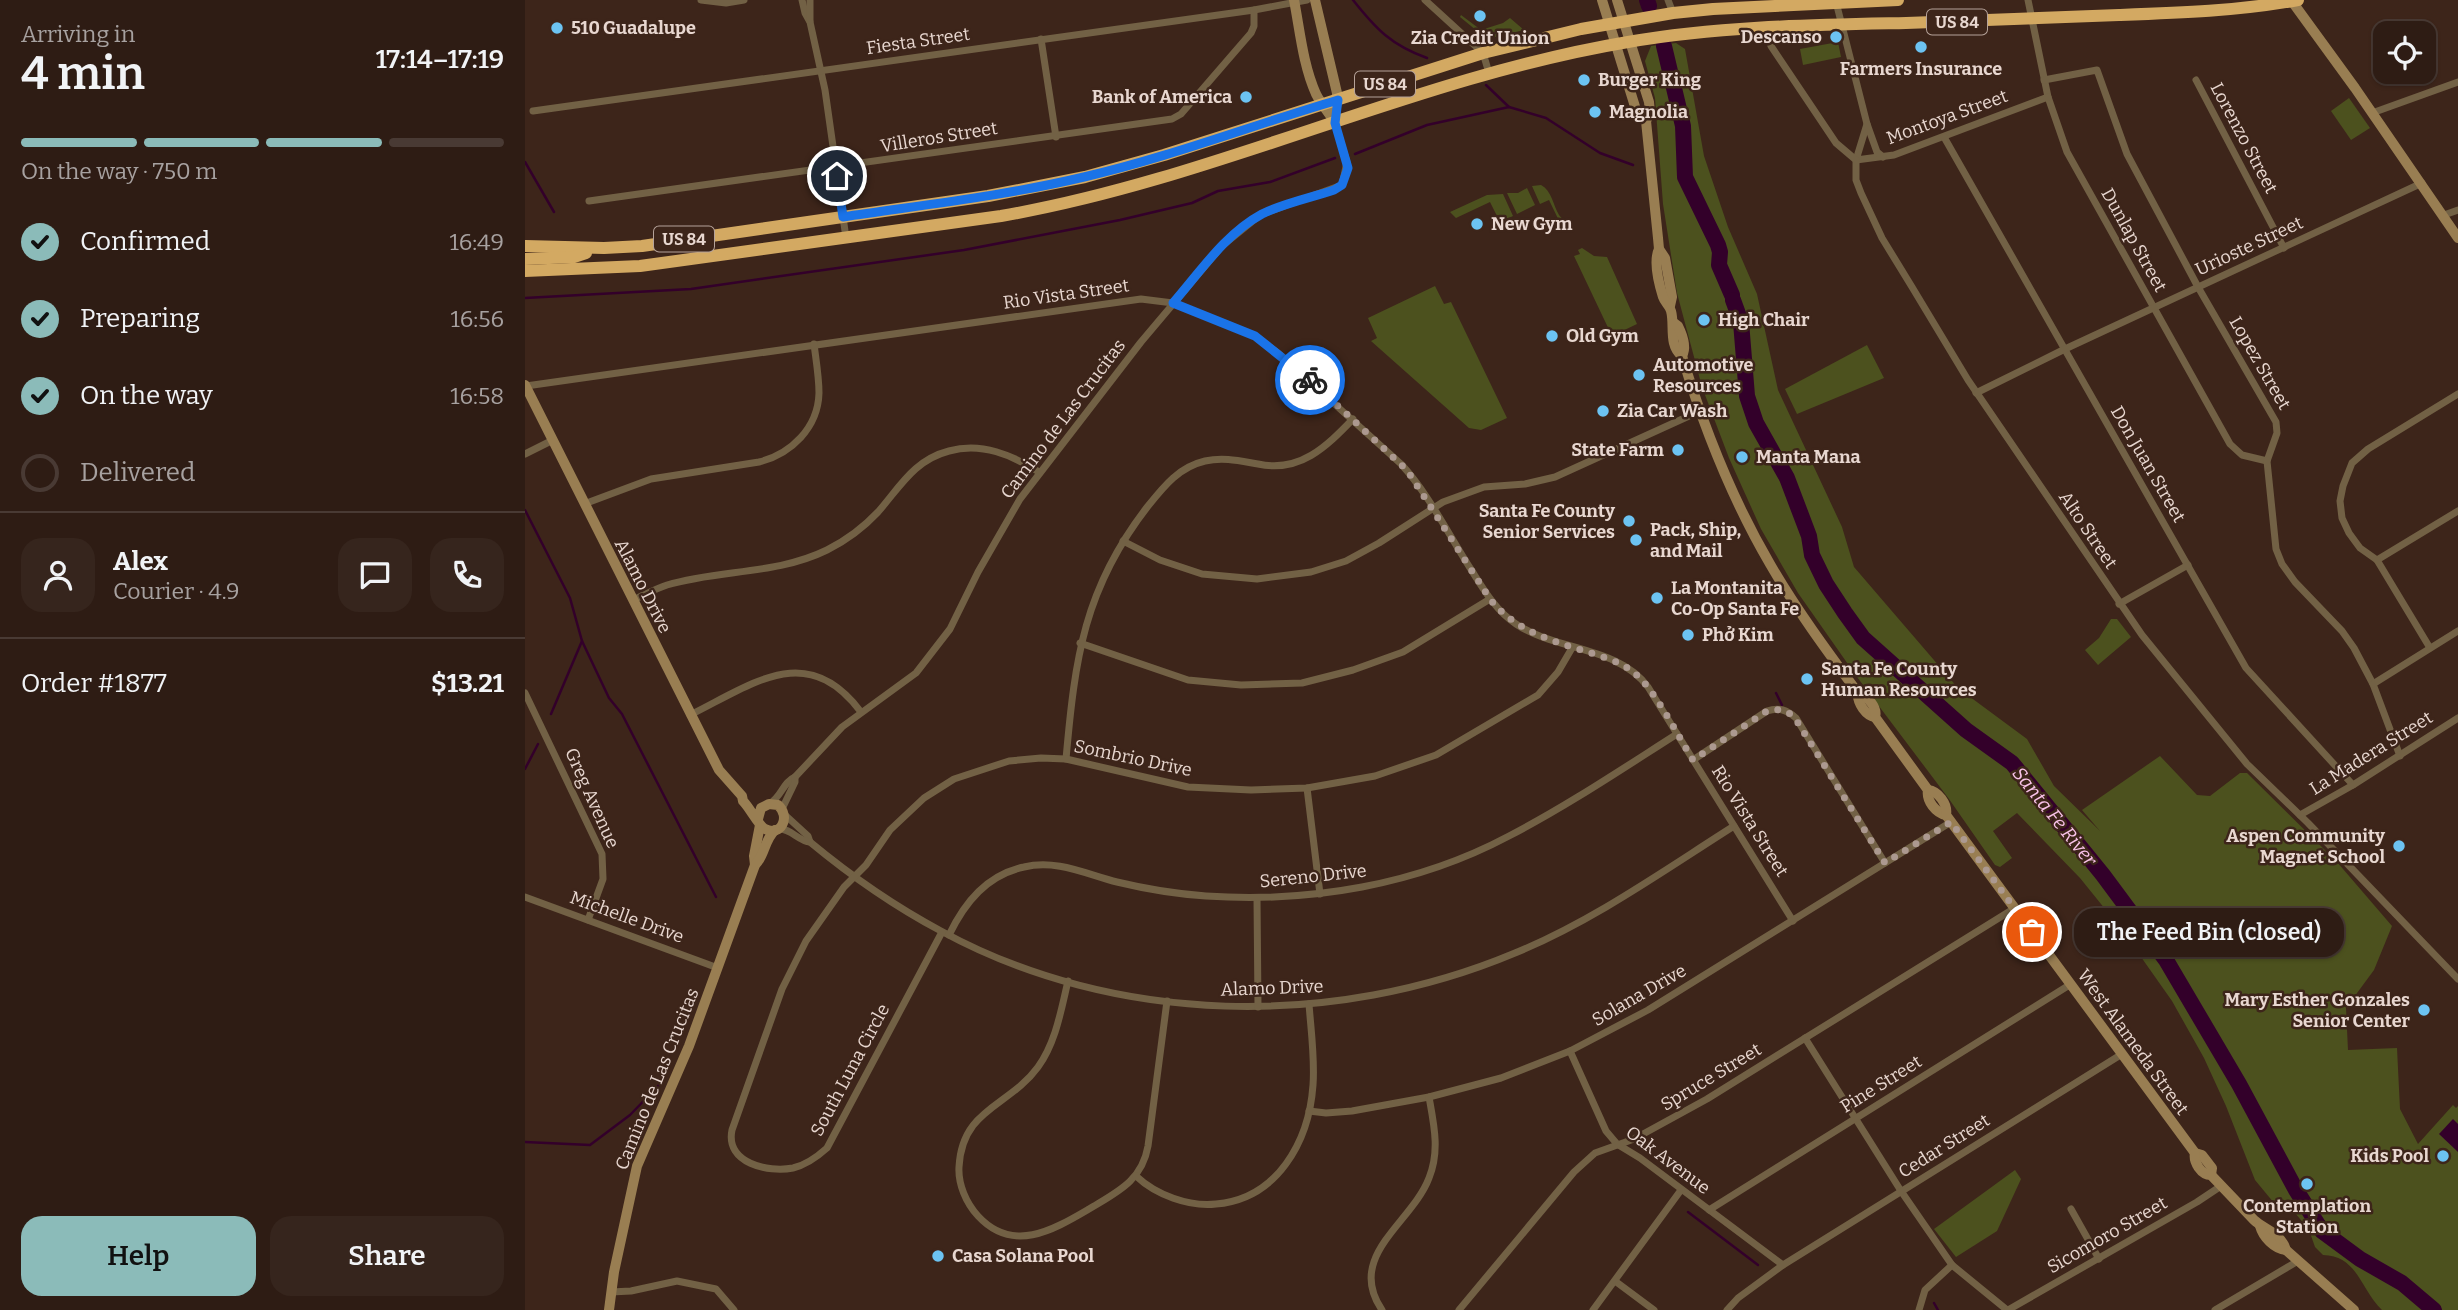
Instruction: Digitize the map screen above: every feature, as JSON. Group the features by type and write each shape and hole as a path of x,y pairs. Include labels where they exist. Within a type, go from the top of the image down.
{"highway":[{"name":"US 84","path":"525,246 642,246 1005,193 1077,179 1140,162 1483,53 1550,35 1672,13 1836,1 1898,0"},
{"name":"US 84","path":"525,271 639,266 1001,216 1148,182 1337,128 1489,73 1630,41 1711,31 1843,24 2183,12 2293,0"},
{"path":"525,259 574,257 604,248"}],"street":[{"path":"701,0 718,3 744,0"},
{"path":"801,0 810,22"},
{"path":"810,0 810,22 821,71 846,238"},
{"name":"Fiesta Street","path":"533,111 1254,10 1307,0"},
{"path":"1315,0 1338,100 1337,128"},
{"path":"1425,0 1483,53 1489,73"},
{"name":"West Alameda Street","path":"1602,0 1637,113 1646,121"},
{"name":"West Alameda Street","path":"1617,0 1649,102 1650,113 1646,121 1659,249 1656,259 1663,298 1670,306 1674,323 1672,333 1676,350 1682,356 1700,411 1731,489 1765,556 1796,606 1858,694 1859,702 1868,715 1875,718 1927,790 1928,799 1937,811 1949,818 2195,1153 2195,1161 2260,1226 2264,1236 2279,1249 2286,1250 2354,1310"},
{"path":"1668,0 1672,13"},
{"name":"Dunlap Street","path":"2028,0 2048,97 2067,152 2230,444 2242,455 2267,461"},
{"path":"2293,0 2458,238"},
{"path":"1173,303 1222,246 1247,223 1269,211 1342,185 1347,162 1337,128 1316,93 1308,69 1295,1"},
{"path":"1836,1 1867,124 1877,152 1883,157"},
{"name":"Villeros Street","path":"589,201 1169,120 1179,116 1251,33 1254,10"},
{"path":"1041,39 1056,137"},
{"path":"1771,46 1836,143 1856,160 1867,124"},
{"name":"Lopez Street","path":"2044,80 2097,70 2127,154 2198,287 2276,422 2277,433 2267,461 2276,548 2282,564 2354,648 2373,684 2400,756"},
{"name":"Lorenzo Street","path":"2196,80 2284,248"},
{"path":"2372,113 2458,82"},
{"name":"Montoya Street","path":"1856,160 1883,157 1944,137 2048,97"},
{"name":"Don Juan Street","path":"1944,137 2246,668 2353,785"},
{"name":"Alto Street","path":"1856,160 1856,180 1882,238 1976,393 2119,604 2247,764 2458,979"},
{"name":"Urioste Street","path":"1976,393 2422,184"},
{"path":"2444,215 2458,210"},
{"name":"Rio Vista Street","path":"525,386 1140,299 1173,303 1255,336 1353,419 1407,470 1490,599 1515,624 1573,648 1623,664 1637,674 1793,921"},
{"name":"Camino de Las Crucitas","path":"768,804 776,799 790,779 795,777 833,735 916,673 950,629 978,572 1020,499 1173,303"},
{"path":"585,504 651,479 759,462 790,447 807,430 818,401 814,344"},
{"name":"Alamo Drive","path":"525,386 719,770 742,796 759,822"},
{"path":"2430,648 2377,560 2360,548 2349,533 2342,518 2340,501 2352,463 2368,449 2458,394"},
{"path":"1123,541 1160,560 1202,574 1257,579 1311,572 1346,561 1443,502 1484,487 1524,484 1555,477 1700,411"},
{"path":"1066,759 1071,699 1080,643 1097,592 1123,541 1166,484 1188,467 1200,462 1225,458 1270,466 1297,463 1321,451 1353,419"},
{"path":"525,454 553,440"},
{"path":"633,600 674,583 783,566 817,555 862,527 919,464 950,450 977,449 1004,453 1039,472"},
{"path":"2377,560 2458,511"},
{"path":"2119,604 2188,565"},
{"path":"1080,643 1188,680 1241,685 1302,683 1353,670 1403,652 1490,599"},
{"path":"2373,684 2458,631"},
{"name":"Sombrio Drive","path":"747,1088 792,965 814,928 897,822 925,798 954,779 1009,761 1066,759 1188,788 1307,788 1375,776 1436,755 1544,690 1573,648"},
{"path":"690,715 765,678 799,672 831,681 844,691 861,712"},
{"name":"Greg Avenue","path":"525,693 602,854 603,879 588,920"},
{"path":"1693,760 1767,711 1776,709 1788,712 1795,718 1885,863"},
{"name":"La Madera Street","path":"2300,816 2458,718"},
{"name":"Sereno Drive","path":"945,934 986,884 1003,873 1037,864 1059,866 1119,882 1169,891 1257,898 1320,894 1381,884 1416,874 1486,847 1551,813 1677,734"},
{"name":"Camino de Las Crucitas","path":"783,811 795,777"},
{"path":"1307,788 1320,894"},
{"path":"742,796 775,804 783,811 783,822 776,829 767,830 759,822 759,811 768,804"},
{"name":"Alamo Drive","path":"783,811 808,836 810,842 883,897 945,934 1014,963 1110,992 1167,1001 1258,1007 1309,1004 1401,990 1515,953 1589,916 1734,826"},
{"name":"Solana Drive","path":"1309,1111 1352,1111 1429,1097 1500,1077 1570,1051 1648,1010 1793,921 1885,863 1949,818"},
{"name":"Camino de Las Crucitas","path":"755,865 753,859 759,822"},
{"name":"Camino de Las Crucitas","path":"609,1310 636,1166 678,1072 755,865 768,837 776,829"},
{"name":"Alamo Drive","path":"776,829 785,829 805,842 810,842"},
{"name":"Michelle Drive","path":"525,897 718,968"},
{"path":"1257,898 1258,1007"},
{"name":"Spruce Street","path":"1459,1310 1574,1172 1595,1153 1634,1139 1707,1099 2015,908"},
{"name":"South Luna Circle","path":"747,1088 730,1137 733,1149 740,1158 761,1167 782,1169 802,1165 820,1155 833,1140 945,934"},
{"path":"1068,981 1053,1038 1044,1058 1031,1075 987,1109 969,1129 963,1142 958,1172 966,1198 977,1215 1001,1231 1021,1236 1040,1234 1058,1227 1120,1191 1136,1176 1144,1162 1148,1146 1167,1001"},
{"name":"Pine Street","path":"1709,1210 2071,984"},
{"path":"1136,1176 1155,1189 1187,1202 1210,1205 1237,1200 1261,1189 1285,1168 1309,1111 1314,1069 1309,1004"},
{"path":"1805,1038 1901,1191 1952,1265 2007,1310"},
{"name":"Oak Avenue","path":"1570,1051 1607,1131 1617,1144 1640,1158 1783,1265"},
{"name":"Cedar Street","path":"1727,1310 1738,1298 1783,1265 2122,1054"},
{"path":"1382,1310 1371,1287 1374,1261 1382,1244 1420,1196 1433,1165 1435,1130 1429,1097"},
{"name":"Sicomoro Street","path":"2007,1310 2221,1186"},
{"path":"1593,1310 1681,1190"},
{"path":"2071,1209 2099,1259"},
{"path":"2215,1310 2298,1261"},
{"path":"1919,1310 1925,1290 1952,1265"},
{"path":"611,1292 631,1291 677,1281 716,1289 734,1310"},
{"path":"1615,1281 1654,1310"}],"green space":[{"path":"1461,15 1481,30 1510,18 1524,30 1487,39 1460,17"},
{"path":"1838,42 1841,57 1803,65 1800,49"},
{"path":"1676,43 1685,49 1704,156 1728,227 1757,294 1778,390 1842,527 1854,567 1958,688 2027,739 2054,786 2100,831 2082,810 2160,756 2197,795 2210,796 2240,773 2247,773 2337,862 2392,926 2374,970 2346,1008 2348,1050 2397,1048 2400,1109 2418,1144 2453,1105 2456,1108 2458,1106 2458,1310 2382,1310 2351,1267 2335,1257 2323,1255 2315,1247 2309,1230 2287,1203 2274,1203 2255,1180 2204,1058 2172,1001 2122,930 2080,878 2017,813 1993,831 2012,858 2000,867 1995,865 1798,593 1761,529 1729,458 1702,387 1677,293 1663,204 1655,98 1645,61 1651,46"},
{"path":"2349,98 2370,128 2351,140 2331,111"},
{"path":"1541,185 1550,194 1559,215 1571,228 1564,231 1549,200 1540,204 1532,186"},
{"path":"1527,188 1535,205 1517,214 1507,193 1518,193"},
{"path":"1503,194 1513,216 1500,222 1490,202 1456,218 1450,212 1487,195"},
{"path":"1582,248 1594,256 1607,257 1637,324 1612,336 1574,256 1580,254 1578,250"},
{"path":"1435,286 1444,304 1451,302 1507,418 1481,430 1469,428 1371,341 1377,338 1368,318"},
{"path":"1867,345 1884,378 1797,414 1785,389"},
{"path":"2111,619 2117,619 2131,637 2098,665 2085,650 2099,638"},
{"path":"2015,1170 2021,1179 1997,1231 1956,1257 1934,1229"}],"shaded area":[{"path":"2453,1119 2458,1124 2458,1152 2439,1134"}],"waterway":[{"path":"1353,0 1385,35 1403,48 1427,58"},
{"name":"Santa Fe River","path":"1647,0 1649,6"},
{"name":"Santa Fe River","path":"1664,46 1683,126 1685,177 1718,245 1719,265 1732,295"},
{"path":"1486,85 1509,107"},
{"path":"1355,154 1427,125 1509,107 1546,118 1600,153 1633,165"},
{"path":"525,298 691,289 964,250 1120,220 1192,203 1218,191 1270,182 1335,158"},
{"path":"525,162 554,212"},
{"name":"Santa Fe River","path":"1733,300 1741,322 1747,396 1756,423 1787,478 1809,536 1812,555 1826,584 1845,613 1863,638 1966,730 2012,763 2103,875 2166,960 2322,1231 2360,1259 2402,1283 2434,1310"},
{"path":"525,510 570,598 582,641 551,714"},
{"path":"582,641 609,698 622,714 716,897"},
{"path":"1776,693 1782,705"},
{"path":"525,769 538,744"},
{"path":"525,1142 590,1145 630,1115 662,1082"},
{"path":"1688,1212 1758,1265"},
{"path":"1934,1303 1938,1310"}],"way so far":[{"path":"1310,380 1407,470 1490,599 1515,624 1631,669 1648,688 1693,760 1767,711 1776,709 1788,712 1795,718 1885,863 1951,822 2032,932"}],"place":[{"name":"Zia Credit Union","path":"1480,16"},
{"name":"510 Guadalupe","path":"557,28"},
{"name":"Descanso","path":"1836,37"},
{"name":"Farmers Insurance","path":"1921,47"},
{"name":"Burger King","path":"1584,80"},
{"name":"Bank of America","path":"1246,97"},
{"name":"Magnolia","path":"1595,112"},
{"name":"New Gym","path":"1477,224"},
{"name":"High Chair","path":"1704,320"},
{"name":"Old Gym","path":"1552,336"},
{"name":"Automotive Resources","path":"1639,375"},
{"name":"Zia Car Wash","path":"1603,411"},
{"name":"State Farm","path":"1678,450"},
{"name":"Manta Mana","path":"1742,457"},
{"name":"Santa Fe County Senior Services","path":"1629,521"},
{"name":"Pack, Ship, and Mail","path":"1636,540"},
{"name":"La Montanita Co-Op Santa Fe","path":"1657,598"},
{"name":"Phở Kim","path":"1688,635"},
{"name":"Santa Fe County Human Resources","path":"1807,679"},
{"name":"Aspen Community Magnet School","path":"2399,846"},
{"name":"The Feed Bin (closed)","path":"2032,932"},
{"name":"Mary Esther Gonzales Senior Center","path":"2424,1010"},
{"name":"Kids Pool","path":"2443,1156"},
{"name":"Contemplation Station","path":"2307,1184"},
{"name":"Casa Solana Pool","path":"938,1256"}],"route":[{"path":"837,176 843,217 1021,191 1117,169 1338,100 1335,123 1348,168 1342,185 1334,190 1281,206 1247,223 1222,246 1173,303 1255,336 1310,380"}]}
